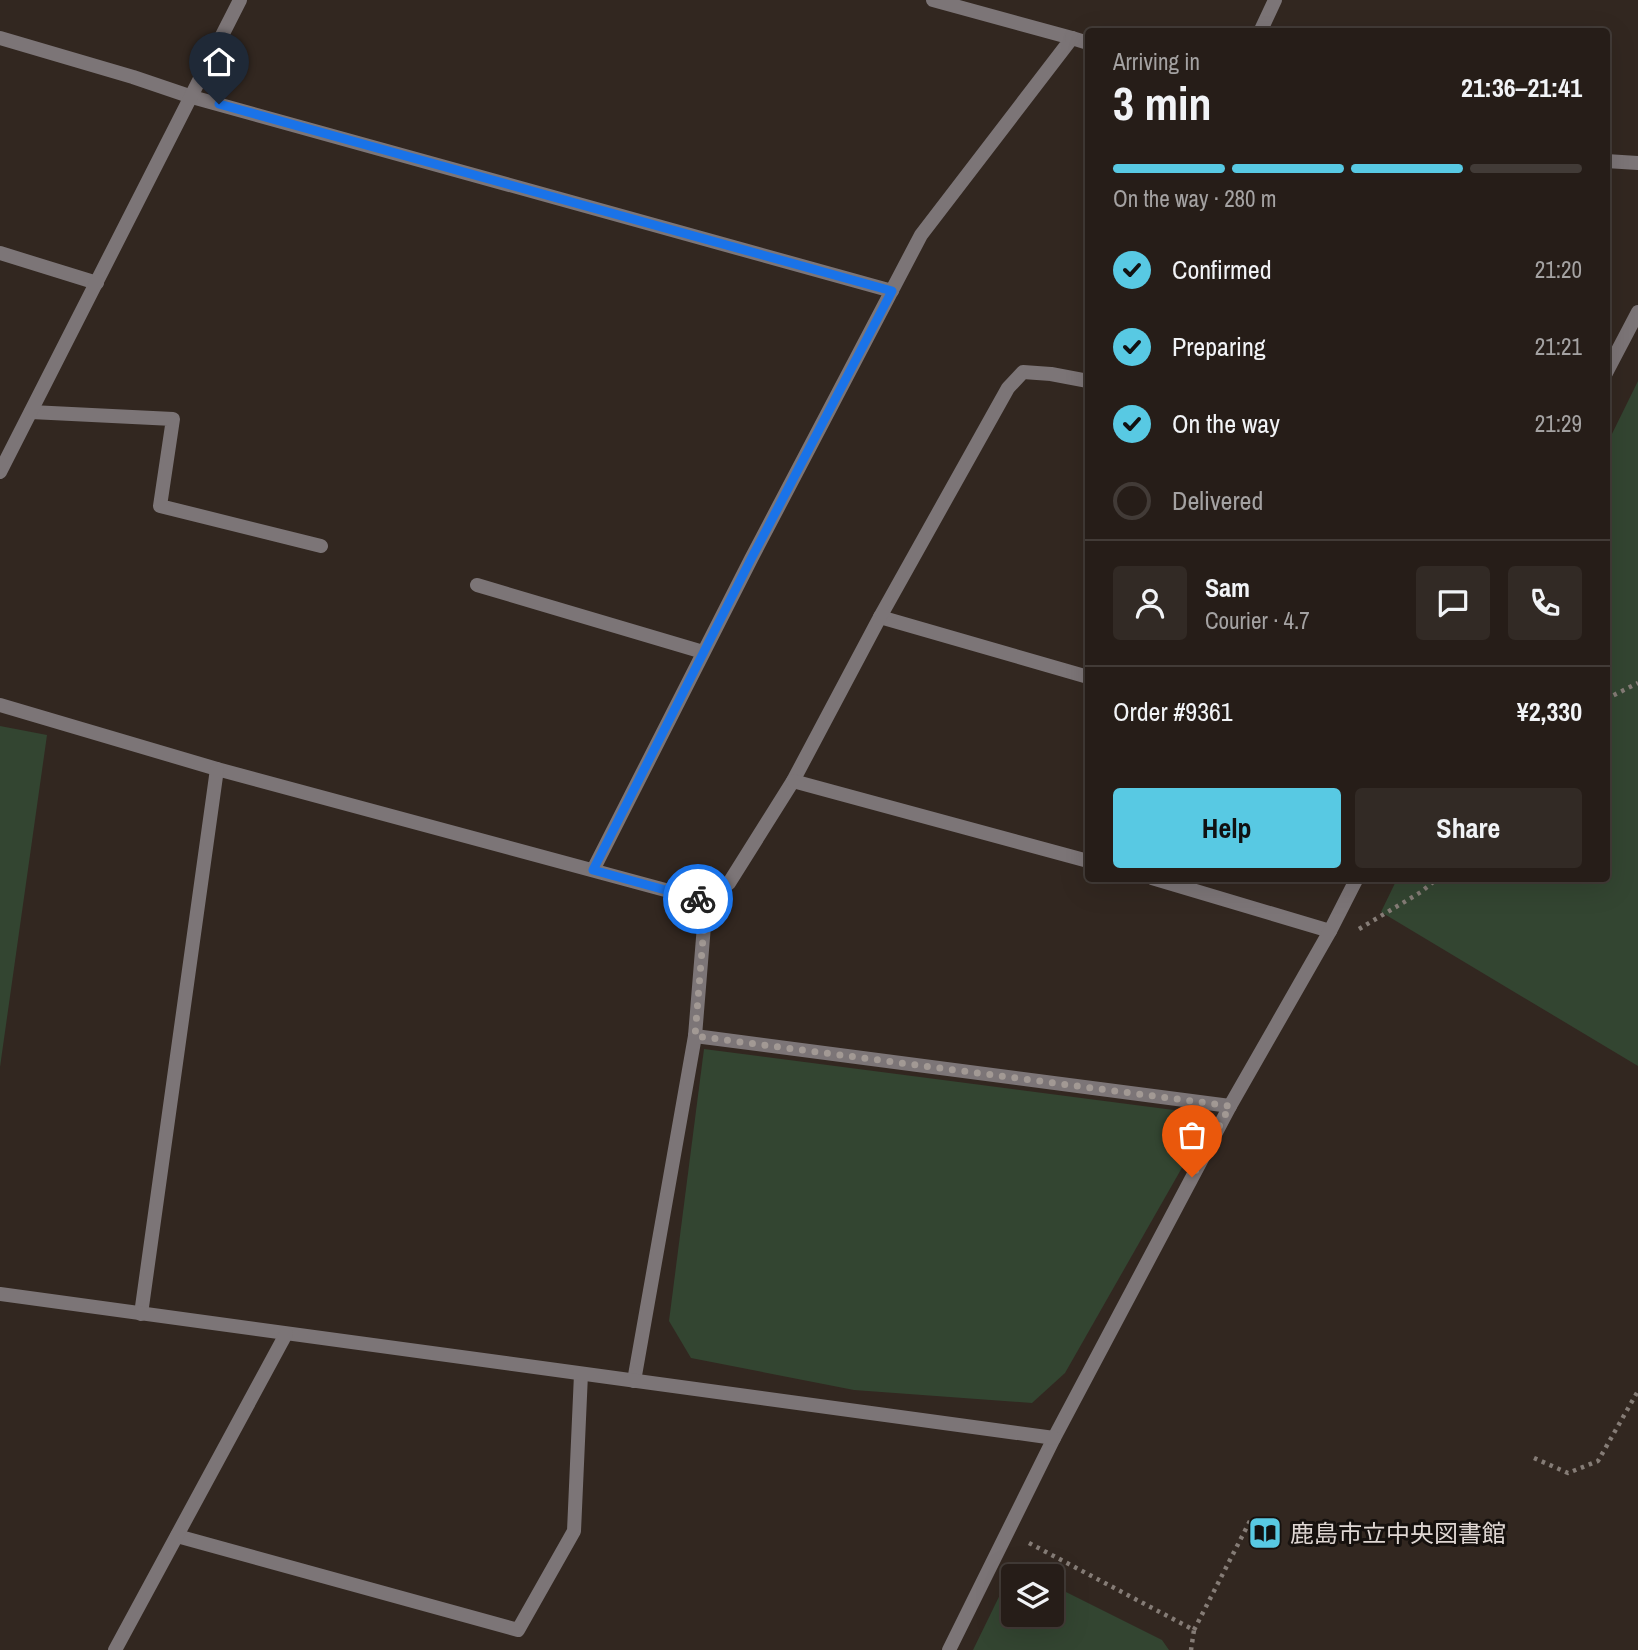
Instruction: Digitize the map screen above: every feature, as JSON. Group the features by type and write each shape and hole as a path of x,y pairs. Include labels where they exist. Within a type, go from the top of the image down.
{"street":[{"path":"1,466 240,0"},
{"path":"1262,28 1275,0"},
{"path":"938,1 1085,43"},
{"path":"0,38 192,97 892,291"},
{"path":"593,870 703,652 921,235 1072,38"},
{"path":"1610,160 1638,163"},
{"path":"0,253 97,283"},
{"path":"1610,365 1638,312"},
{"path":"634,1381 695,1036 706,901 729,883 793,781 880,617 1008,388 1023,372 1051,374 1085,381"},
{"path":"31,412 173,419 160,506 321,546"},
{"path":"477,585 703,652"},
{"path":"880,617 1085,676"},
{"path":"0,705 217,769 706,901"},
{"path":"141,1314 217,769"},
{"path":"793,781 1085,860"},
{"path":"1165,882 1330,931"},
{"path":"948,1650 1054,1438 1230,1106 1355,882"},
{"path":"695,1036 1230,1106"},
{"path":"0,1294 1054,1438"},
{"path":"115,1650 286,1334"},
{"path":"177,1536 517,1630 574,1531 581,1374"}],"path":[{"path":"1610,697 1638,683"},
{"path":"1316,955 1433,882"},
{"path":"1534,1458 1568,1473 1598,1461 1638,1391"},
{"path":"1191,1650 1194,1630 1252,1517"},
{"path":"1022,1540 1194,1630"}],"green space":[{"path":"1638,381 1638,1066 1381,912 1396,882 1610,882 1610,438"},
{"path":"0,726 47,735 0,1067"},
{"path":"704,1049 1212,1115 1065,1373 1032,1403 854,1390 691,1358 669,1321"},
{"path":"1064,1591 1162,1640 1169,1650 973,1650 1001,1593 1001,1627 1064,1627"}],"way so far":[{"path":"698,899 706,901 695,1036 1230,1106 1192,1177"}],"place":[{"name":"鹿島市立中央図書館","path":"1265,1533"}],"route":[{"path":"219,104 892,291 751,559 593,870 698,899"}]}
